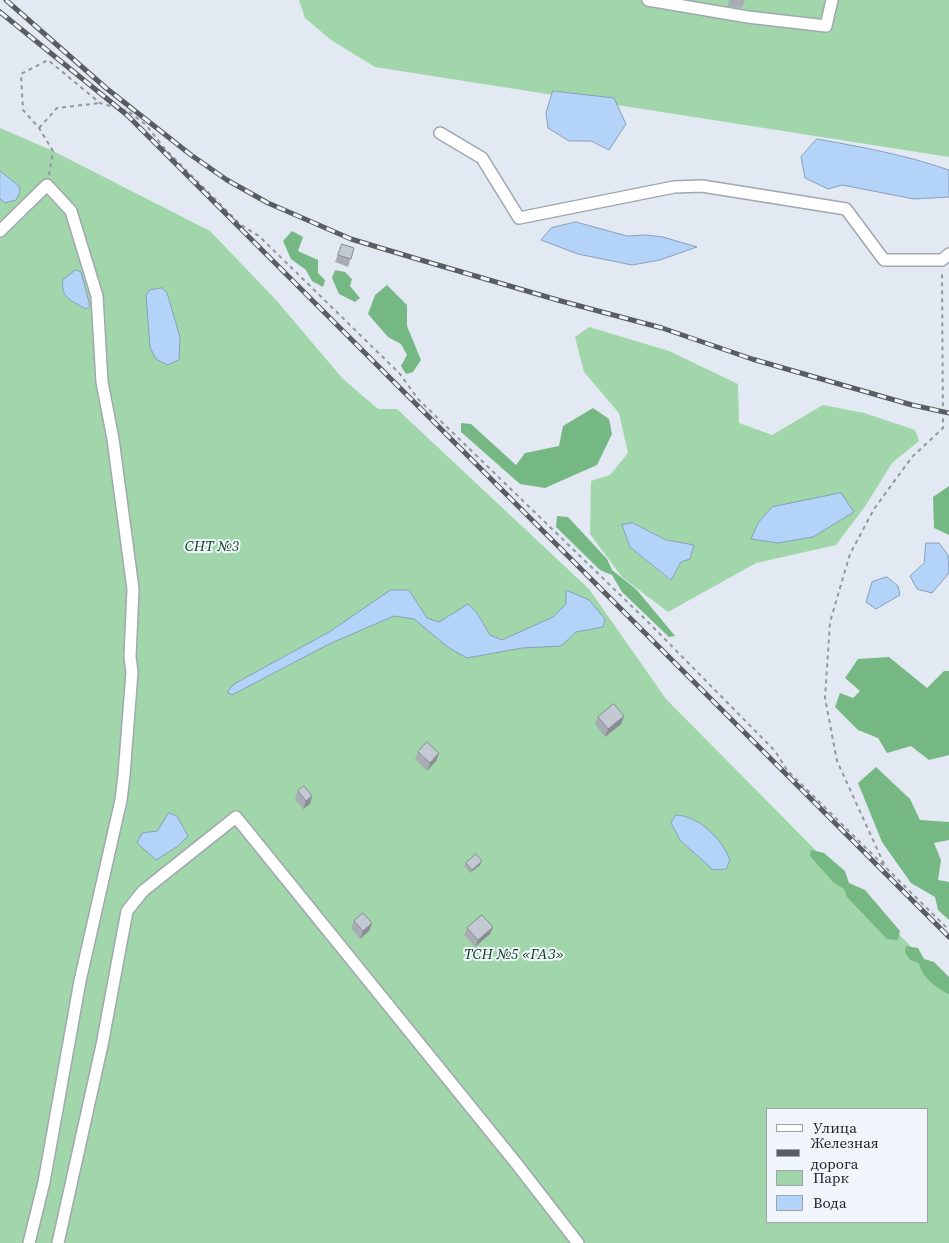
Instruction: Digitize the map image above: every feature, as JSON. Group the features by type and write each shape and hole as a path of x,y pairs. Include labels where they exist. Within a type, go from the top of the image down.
{"lane":[{"path":"648,0 748,17 826,26 832,0"},
{"path":"440,133 482,158 519,218 674,187 702,186 846,209 884,260 945,257"},
{"path":"0,231 47,185 71,211 97,296 102,382 113,439 134,589 130,657 132,672 124,775 120,800 80,981 44,1182 29,1243"},
{"path":"58,1243 102,1045 127,911 143,891 236,817 516,1163 578,1243"}],"path":[{"path":"47,185 53,151 39,128 23,110 21,74 48,60 100,103"},
{"path":"39,128 57,108 100,103 128,110 146,125 165,149 241,225 259,236 400,374 418,399 646,620 775,751 787,770 949,930"},
{"path":"885,867 836,761 825,698 830,622 850,554 874,509 912,458 943,428 945,257"}],"green space":[{"path":"299,0 949,0 949,157 375,67 331,40 305,18"},
{"name":"ТСН №5 «ГАЗ»","path":"0,128 53,151 210,231 277,301 342,378 378,409 397,409 589,589 666,699 949,985 949,1243 0,1243"},
{"path":"292,231 303,237 298,251 318,260 318,273 325,280 323,287 312,281 306,270 291,259 283,241"},
{"path":"335,270 345,272 352,279 350,286 360,298 355,302 339,294 332,278"},
{"path":"387,285 407,305 407,326 421,360 413,372 406,374 401,366 407,355 401,344 388,337 368,314 375,295"},
{"path":"589,327 669,351 738,384 739,423 772,435 823,405 864,413 915,430 919,441 892,463 866,505 836,545 756,563 668,612 622,577 590,534 591,481 610,475 628,453 619,413 584,372 575,337","holes":["648,530 666,540 694,545 670,580 630,547"]},
{"path":"593,408 609,419 612,434 597,465 545,488 520,484 461,432 461,423 471,424 516,465 525,453 559,446 563,426"},
{"path":"949,486 949,535 934,528 933,497"},
{"path":"557,516 568,517 607,559 612,570 636,589 675,636 669,637 622,592 612,575 600,570 556,527"},
{"path":"889,657 927,688 944,671 949,671 949,755 929,760 911,746 887,753 878,738 858,730 835,707 840,693 853,698 860,691 845,678 858,659"},
{"path":"876,767 910,799 920,820 949,822 949,840 934,843 941,860 938,880 949,882 949,920 938,910 935,897 911,883 882,842 858,783"},
{"path":"811,850 824,853 845,871 849,883 865,890 900,931 898,940 887,939 847,897 844,889 834,883 810,856"},
{"path":"906,946 918,948 924,959 934,962 949,977 949,994 930,981 923,973 919,963 910,960 905,952"}],"water":[{"path":"553,91 614,98 626,124 609,150 591,141 569,141 548,128 546,113"},
{"path":"817,139 867,148 949,170 949,197 914,199 842,185 828,189 805,178 801,157"},
{"path":"0,171 19,186 20,192 16,200 5,203 0,199"},
{"path":"576,222 627,236 646,235 663,237 697,247 660,260 632,265 578,254 541,240 551,228"},
{"path":"76,270 81,272 90,306 86,309 68,298 63,291 63,280"},
{"path":"162,288 167,293 180,337 179,360 167,365 156,359 150,347 146,295 150,290"},
{"path":"841,493 854,512 813,537 778,543 751,539 758,523 772,507"},
{"path":"633,523 666,540 694,545 690,559 681,562 671,580 630,547 622,525"},
{"path":"926,543 939,543 948,555 949,573 932,593 917,589 910,576 924,563"},
{"path":"887,577 898,586 900,595 876,609 866,602 872,582"},
{"path":"391,590 409,590 427,618 439,622 468,604 477,613 490,635 502,640 553,617 566,604 566,590 589,600 605,619 603,627 576,632 561,646 522,648 467,658 449,648 414,619 394,616 329,644 232,695 227,692 234,684 329,632"},
{"path":"169,813 177,816 188,836 178,846 156,860 137,843 142,833 157,831"},
{"path":"676,815 685,816 709,830 721,844 730,860 726,869 713,870 680,840 671,823"}],"building":[{"path":"342,244 354,248 351,259 338,255"},
{"path":"614,704 624,716 608,729 598,717"},
{"path":"427,742 439,753 430,763 418,752"},
{"path":"304,786 312,796 306,801 298,791"},
{"path":"476,854 482,861 472,870 466,863"},
{"path":"363,913 372,923 363,931 354,921"},
{"path":"482,915 493,927 478,940 467,928"}],"railway":[{"path":"6,0 106,88 191,155 227,180 268,203 351,239 561,301 662,328 752,359 912,405 949,413"},
{"path":"0,12 127,115 949,937"}],"park label":[{"name":"СНТ №3","path":"212,547"}]}
